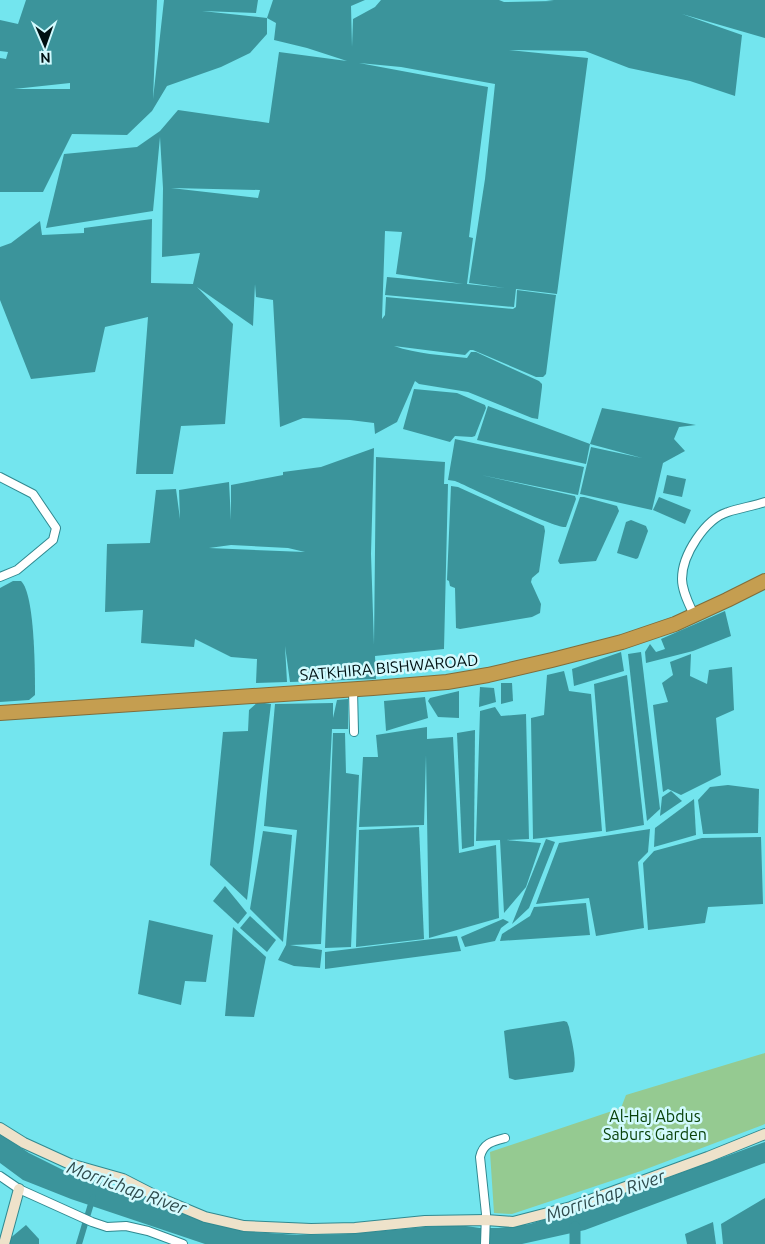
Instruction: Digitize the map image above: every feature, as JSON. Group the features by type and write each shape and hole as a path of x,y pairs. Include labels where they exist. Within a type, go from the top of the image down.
{"highway":[{"name":"SATKHIRA BISHWAROAD","path":"0,713 353,690 447,682 488,675 622,642 675,624 728,600 765,580"}],"street":[{"path":"0,477 33,494 56,528 53,540 17,570 0,577"},
{"path":"694,615 682,581 683,564 691,548 710,522 726,512 765,502"},
{"path":"353,690 354,732"},
{"path":"0,1128 24,1143 70,1164 123,1179 162,1199 205,1217 244,1226 311,1229 355,1228 425,1220 513,1222 570,1207 708,1157 765,1134"},
{"path":"485,1244 480,1157 488,1143 505,1138"},
{"path":"0,1176 19,1189 92,1222 107,1227 126,1226 148,1231 183,1244"},
{"path":"4,1244 19,1189"}],"green space":[{"name":"Al-Haj Abdus Saburs Garden","path":"765,1053 765,1124 641,1171 512,1214 494,1213 490,1152 621,1108 626,1095"}],"water":[{"path":"26,0 157,0 153,99 164,0 258,0 256,13 202,11 267,18 267,34 250,53 221,67 167,86 152,111 127,135 72,134 43,192 0,192 0,58 6,59 8,52 0,51 0,20 18,24","holes":["70,83 70,89 14,89"]},
{"path":"273,0 365,0 351,6 352,47 353,19 375,7 381,0 499,0 504,2 554,1 546,0 765,0 765,38 682,14 742,35 735,96 690,81 629,68 585,51 509,50 588,58 557,294 516,289 514,307 385,295 387,277 463,284 396,274 402,232 385,231 382,319 385,315 386,297 513,309 516,307 517,290 556,295 546,374 543,377 536,377 473,350 470,350 465,355 394,346 421,353 467,358 471,352 476,352 539,381 542,387 538,419 468,392 419,384 415,381 397,422 375,434 374,423 350,420 303,418 280,427 273,300 256,297 255,284 253,326 197,287 233,324 225,424 181,426 173,474 136,474 148,317 105,327 95,372 31,379 0,300 0,247 11,243 40,221 42,235 84,233 84,228 152,219 151,283 193,284 200,253 162,257 163,188 160,137 153,211 46,228 64,154 137,147 160,131 178,110 269,123 279,52 347,61 274,40 276,23 267,18","holes":["359,63 401,67 495,84 485,179 469,283 505,288 467,284 473,238 469,237 488,87","171,188 260,190 258,198"]},
{"path":"414,389 457,393 485,405 486,408 475,436 455,436 450,442 403,429"},
{"path":"488,406 590,444 586,464 477,440"},
{"path":"602,408 696,425 679,427 674,439 685,451 663,463 652,510 580,494 591,447 642,458 590,444"},
{"path":"455,439 584,467 578,495 481,475 575,496 576,499 566,527 546,522 455,481 448,480"},
{"path":"374,448 371,554 374,645 376,457 445,462 444,484 448,484 444,649 375,656 376,679 290,682 285,646 287,682 256,683 257,659 231,657 195,639 194,647 141,643 143,610 105,612 107,544 150,543 156,490 176,489 180,519 179,490 229,482 231,520 231,485 283,475 283,472 321,467","holes":["231,545 288,548 305,552 209,548"]},
{"path":"667,475 686,479 682,497 663,493"},
{"path":"451,486 458,487 544,526 545,531 539,572 532,578 531,582 541,604 540,613 532,617 460,629 456,628 455,588 450,586 447,580"},
{"path":"580,497 617,506 619,511 596,561 560,564 558,561"},
{"path":"659,497 691,510 685,524 653,510"},
{"path":"631,520 646,526 648,531 636,559 617,553 626,522"},
{"path":"13,581 21,581 26,589 29,601 32,617 35,695 29,700 0,702 0,588"},
{"path":"725,611 731,636 693,651 646,663 645,652 650,644 656,652 665,649 661,639"},
{"path":"621,652 624,671 574,686 572,669"},
{"path":"641,652 660,809 647,821 628,654"},
{"path":"691,654 690,676 707,684 709,670 732,667 734,710 716,718 721,775 681,795 668,789 663,792 653,705 668,702 662,683 673,675 670,662"},
{"path":"564,671 569,691 591,694 602,831 533,839 531,718 544,715 547,675"},
{"path":"627,675 644,825 606,832 594,684"},
{"path":"501,683 512,683 513,701 501,704"},
{"path":"480,687 494,688 496,702 479,707"},
{"path":"459,691 459,718 438,717 428,701 430,698"},
{"path":"425,697 428,718 386,731 384,701"},
{"path":"348,699 348,729 332,729 321,944 290,945 322,950 320,968 294,966 278,960 286,945 297,830 264,826 275,704 333,703 333,718 337,700"},
{"path":"258,702 271,704 247,900 210,865 223,732 248,731 249,710"},
{"path":"495,707 501,716 526,714 529,839 506,840 541,843 526,887 504,913 500,840 476,841 480,711"},
{"path":"427,727 427,739 453,737 459,853 496,845 499,918 429,938 426,755 424,825 359,827 363,757 378,757 376,735"},
{"path":"475,730 474,846 462,849 457,733"},
{"path":"333,733 345,733 346,773 359,775 351,947 325,948"},
{"path":"728,785 759,789 758,833 703,834 698,800 710,787"},
{"path":"671,791 682,801 660,816 662,797"},
{"path":"694,799 696,835 654,847 655,828"},
{"path":"419,827 424,939 356,947 359,830"},
{"path":"650,829 648,852 638,862 644,928 596,936 589,898 536,904 559,843"},
{"path":"263,831 292,835 283,942 250,909"},
{"path":"761,837 763,904 708,907 705,923 648,930 643,863 654,851 702,838"},
{"path":"546,839 555,842 529,908 512,924"},
{"path":"225,886 247,913 238,924 213,901"},
{"path":"586,903 590,935 500,941 502,934 530,916 534,907"},
{"path":"250,916 276,940 267,952 240,928"},
{"path":"503,919 509,922 501,928 495,941 465,947 461,937"},
{"path":"149,920 213,935 206,982 185,981 181,1005 138,994"},
{"path":"233,927 266,957 254,1017 225,1016"},
{"path":"457,936 461,951 325,969 325,952"},
{"path":"567,1022 569,1027 574,1050 575,1063 573,1072 515,1080 509,1078 504,1031"},
{"path":"0,1134 29,1153 67,1172 129,1191 223,1226 254,1232 297,1235 349,1234 459,1225 498,1228 530,1224 637,1189 765,1142 765,1163 585,1230 522,1244 205,1244 71,1199 23,1180 0,1163"},
{"path":"765,1198 765,1244 723,1244 721,1224"},
{"path":"713,1222 716,1244 687,1244 685,1234"},
{"path":"26,1225 39,1239 39,1244 6,1244 8,1240"}],"waterway":[{"path":"79,1244 93,1197"},
{"path":"575,1227 575,1244"}],"water label":[{"name":"Morrichap River","path":"127,1187"},
{"name":"Morrichap River","path":"605,1195"}]}
